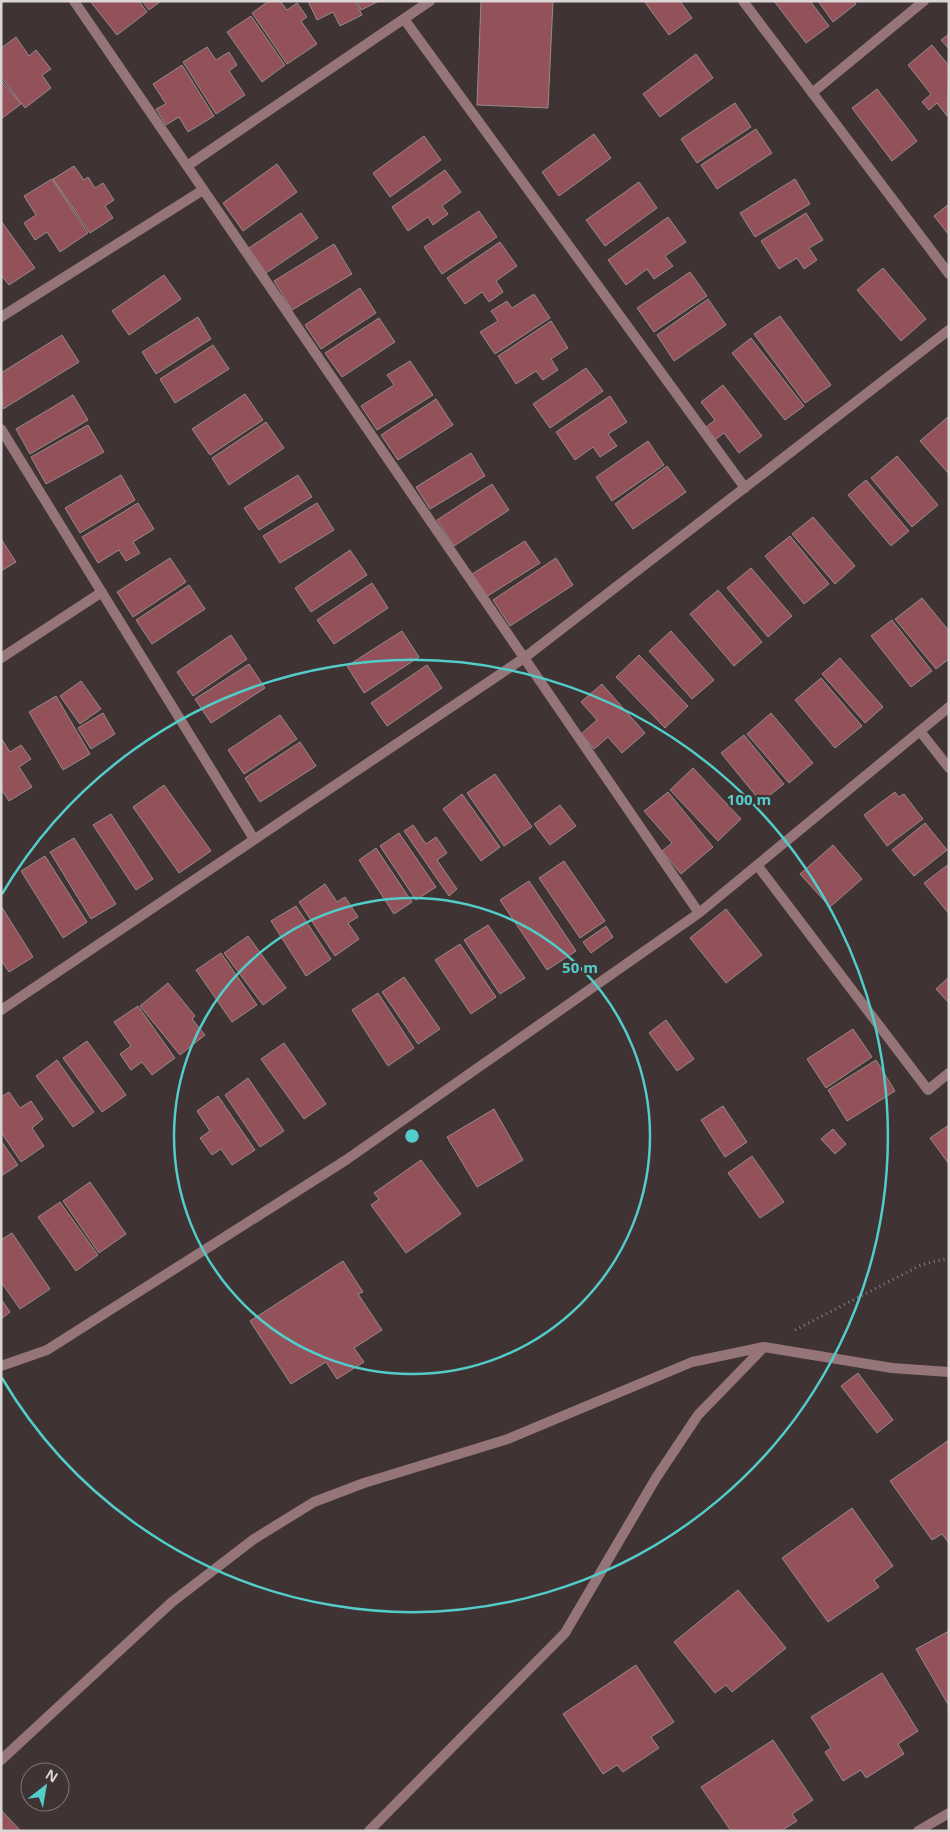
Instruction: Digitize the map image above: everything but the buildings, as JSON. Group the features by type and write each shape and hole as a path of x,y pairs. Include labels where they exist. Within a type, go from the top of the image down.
{"street":[{"path":"74,1 699,913"},
{"path":"187,166 430,1"},
{"path":"743,1 949,274"},
{"path":"812,93 924,1"},
{"path":"404,19 745,488"},
{"path":"1,317 203,190"},
{"path":"1,1010 524,658 949,330"},
{"path":"1,429 254,839"},
{"path":"1,658 102,592"},
{"path":"1,1366 47,1350 346,1160 699,913 949,707"},
{"path":"920,731 949,768"},
{"path":"757,865 928,1090 949,1073"},
{"path":"369,1831 565,1633 656,1478 698,1415 764,1347"},
{"path":"1,1760 172,1602 254,1539 314,1502 364,1483 508,1439 692,1362 764,1347 892,1368 949,1372"},
{"path":"918,1831 949,1813"}],"path":[{"path":"764,1347 921,1265 949,1258"}]}
